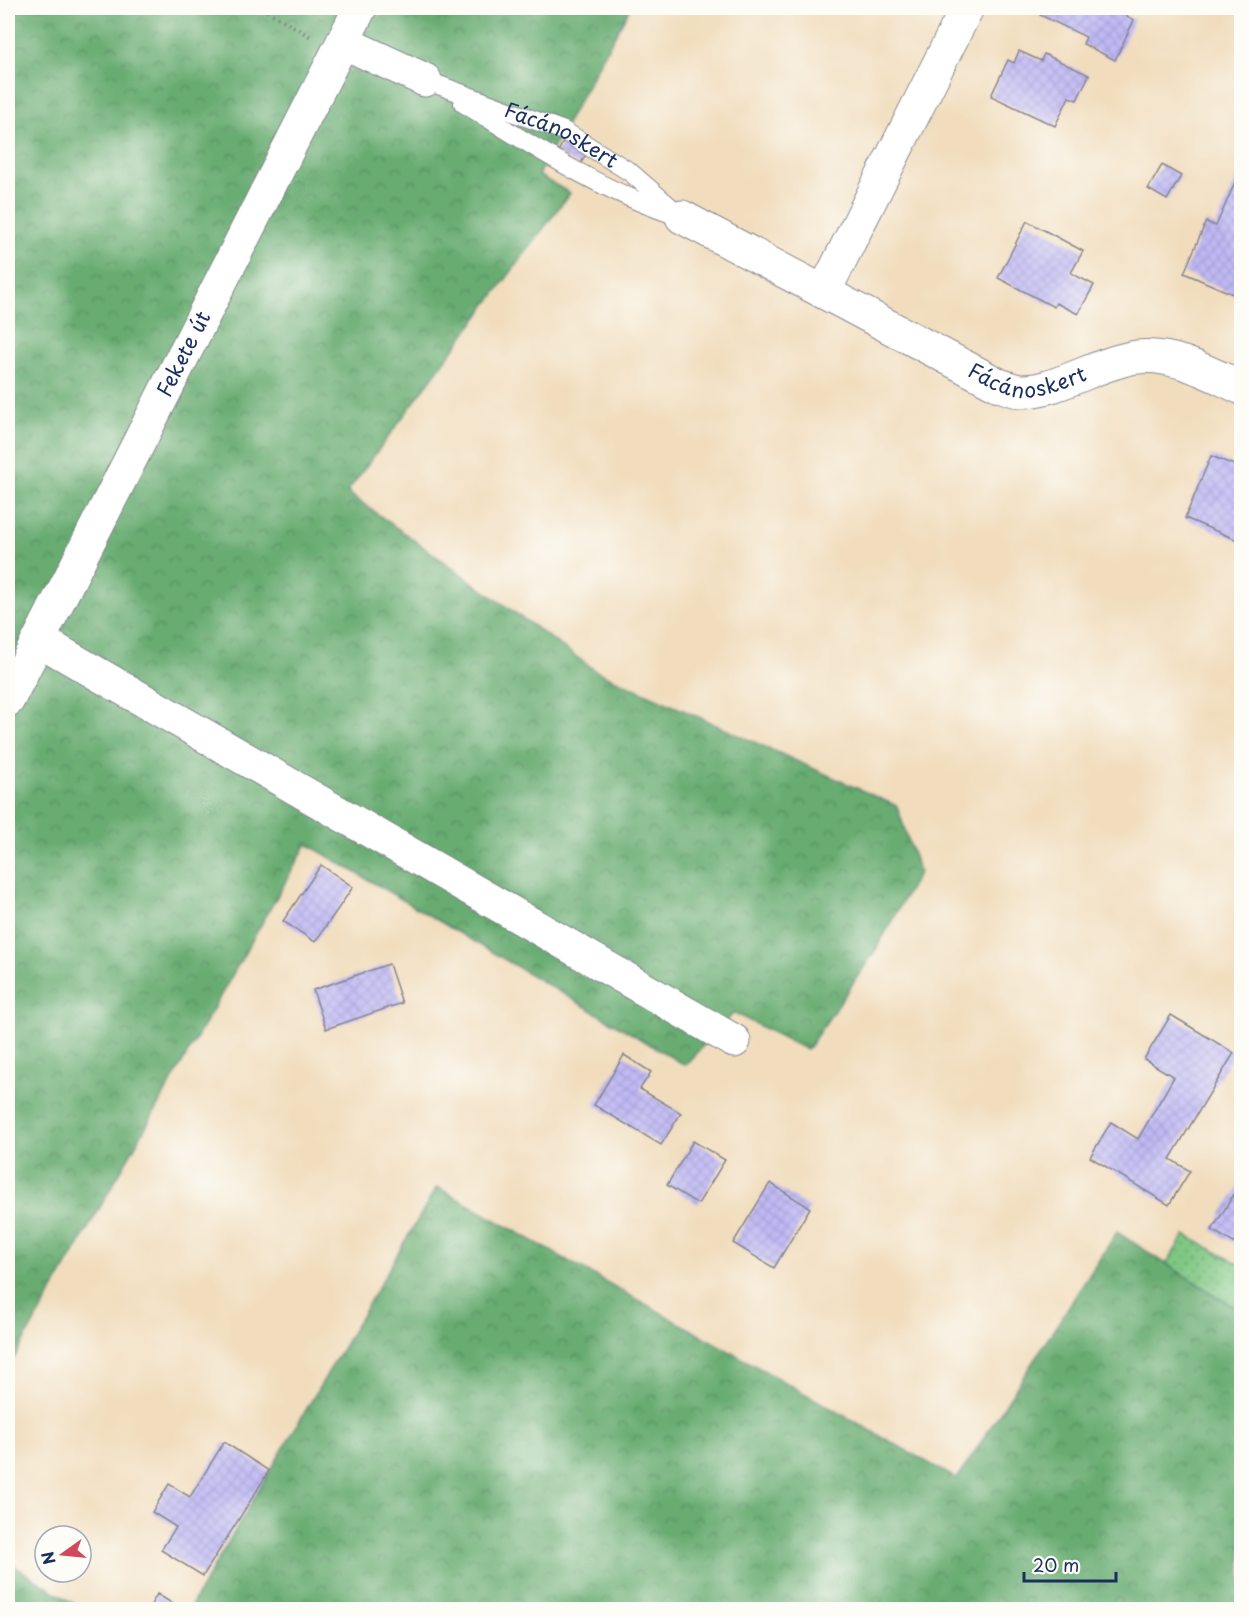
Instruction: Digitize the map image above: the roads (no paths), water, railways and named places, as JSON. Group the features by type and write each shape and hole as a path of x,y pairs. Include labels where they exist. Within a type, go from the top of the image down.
{"street":[{"name":"Fekete út","path":"8,700 360,8"},
{"path":"824,292 967,8"},
{"name":"Fácánoskert","path":"340,47 425,80"},
{"name":"Fácánoskert","path":"682,218 999,385 1019,391 1038,389 1110,363 1136,357 1178,360 1242,388"},
{"path":"39,640 734,1041"}],"lane":[{"name":"Fácánoskert","path":"425,80 564,131 630,172 682,218"},
{"name":"Fácánoskert","path":"425,80 550,156 637,202 682,218"}]}
